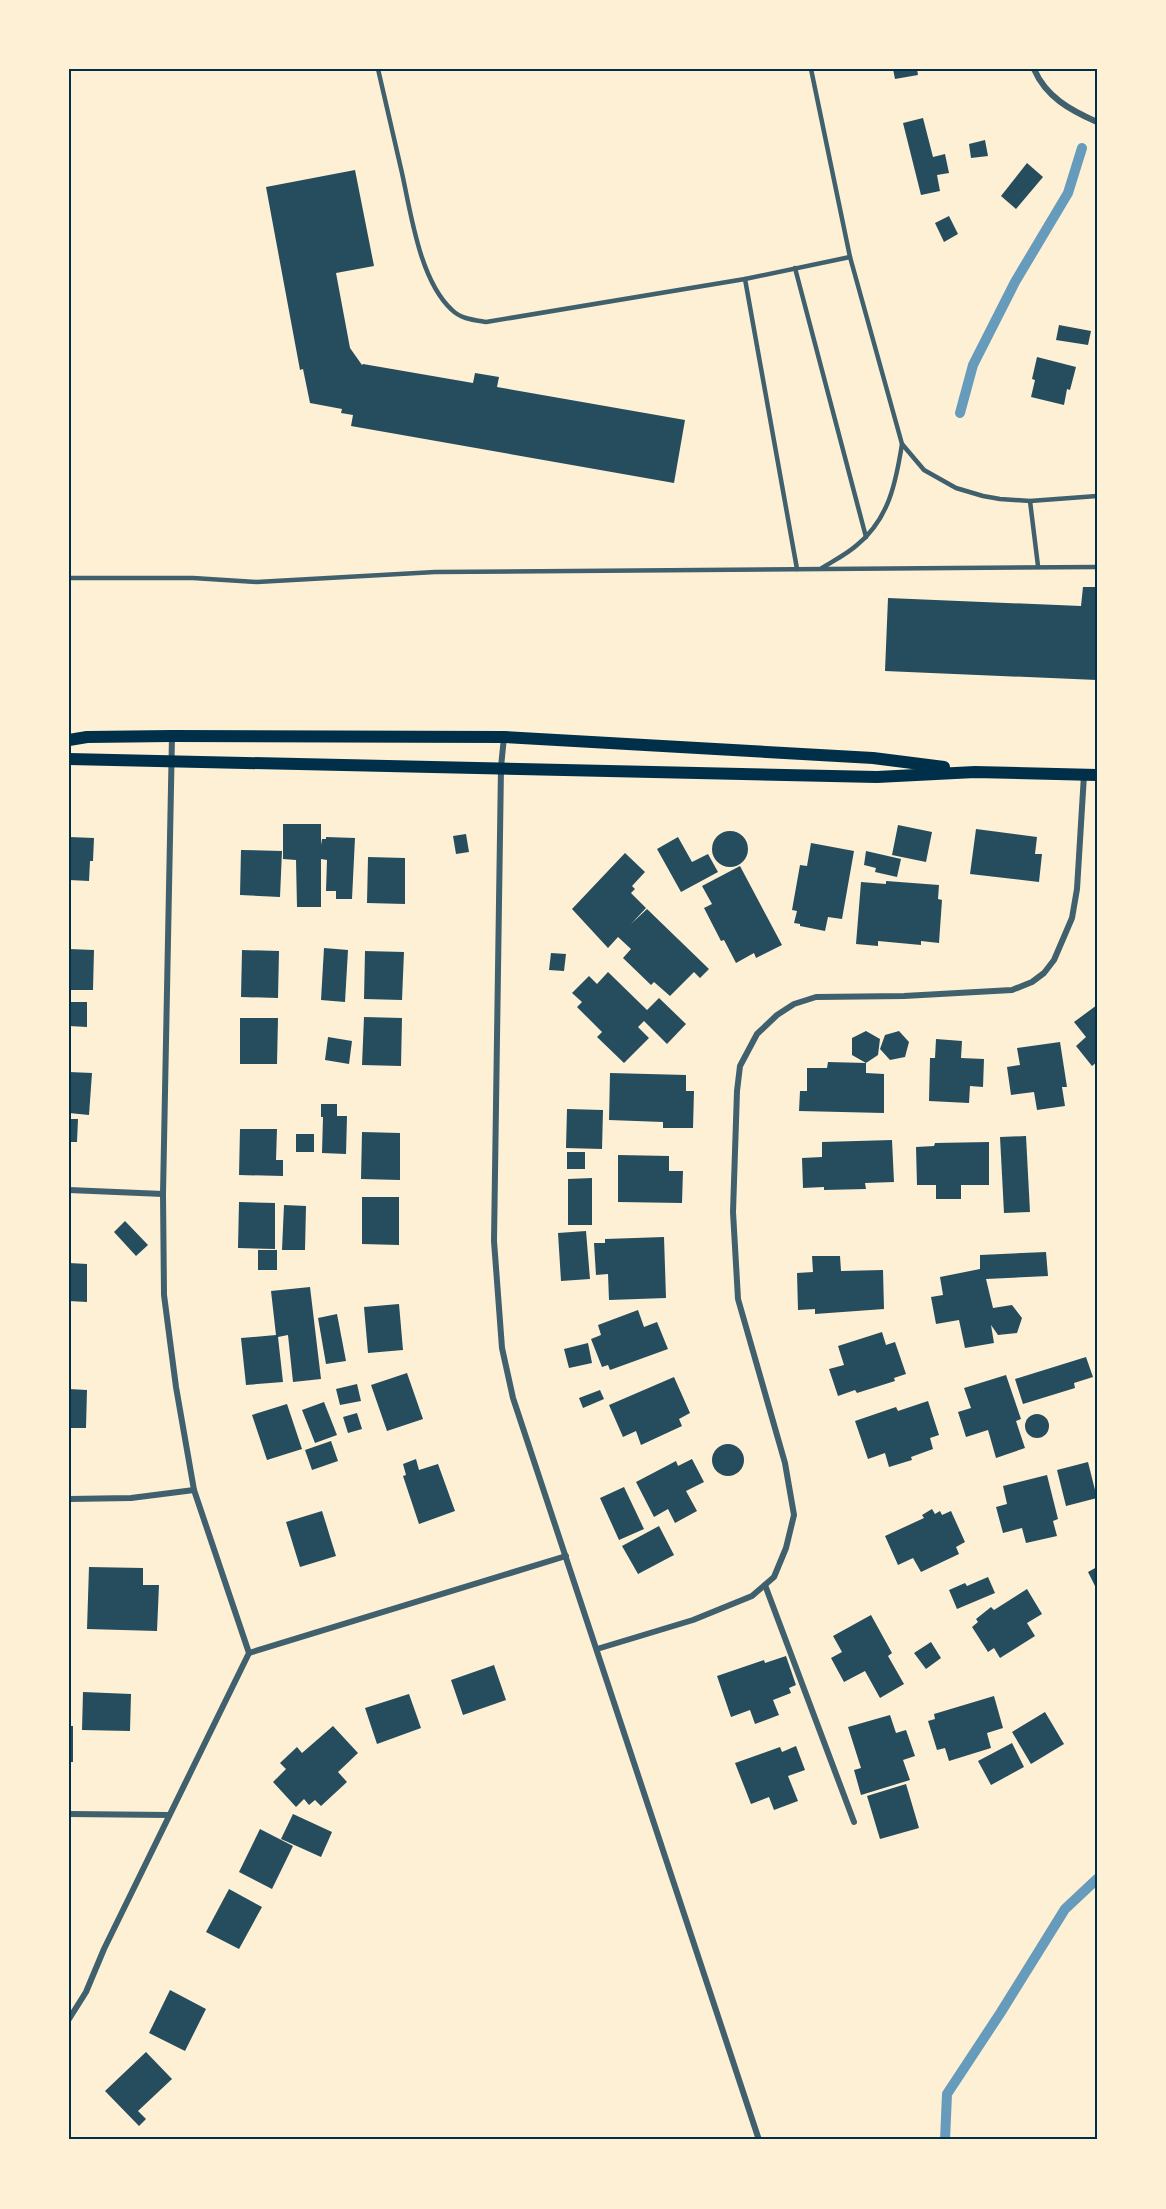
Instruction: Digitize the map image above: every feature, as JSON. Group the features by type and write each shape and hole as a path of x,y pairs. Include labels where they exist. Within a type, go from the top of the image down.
{"main road":[{"path":"69,740 87,737 172,736 504,737 873,758 975,772"},
{"path":"69,759 877,777 975,772 1091,775"}],"street":[{"path":"1034,69 1039,81 1050,94 1077,113 1097,122"},
{"path":"69,2019 86,1992 104,1949 249,1653 194,1490 176,1387 164,1295 163,1194 172,736"},
{"path":"504,737 501,767 494,1241 502,1348 513,1398 759,2140"},
{"path":"597,1649 693,1620 752,1596 774,1577 786,1548 794,1515 785,1463 738,1299 733,1212 740,1066 757,1034 777,1015 794,1004 816,997 904,996 1012,990 1032,982 1044,973 1057,952 1072,918 1091,775"},
{"path":"69,1190 163,1194"},
{"path":"69,1499 130,1498 194,1490"},
{"path":"249,1653 566,1556"},
{"path":"765,1585 855,1822"},
{"path":"69,1814 169,1815"}],"lane":[{"path":"378,69 421,253 430,279 442,299 453,311 466,318 486,322 745,279 850,257"},
{"path":"811,69 850,257 902,444 924,470 956,488 1000,499 1030,501 1097,496"},
{"path":"795,268 866,537"},
{"path":"745,279 797,569"},
{"path":"822,568 857,545 877,526 892,493 902,444"},
{"path":"1030,501 1038,566"},
{"path":"69,578 193,578 257,582 435,572 1097,567"}],"building":[{"path":"893,69 917,69 918,75 895,79"},
{"path":"923,118 933,157 945,154 949,173 937,175 940,191 921,195 903,123"},
{"path":"985,140 988,156 971,158 969,144"},
{"path":"1027,163 1043,177 1016,209 1001,196"},
{"path":"355,170 374,266 336,273 350,348 362,365 473,383 475,373 499,377 497,387 685,420 674,483 351,426 353,415 341,413 342,409 310,403 303,369 300,370 266,187"},
{"path":"949,216 958,234 944,242 935,223"},
{"path":"1059,325 1091,331 1088,345 1056,340"},
{"path":"1037,357 1076,367 1070,390 1067,389 1064,405 1031,397"},
{"path":"1083,587 1097,587 1097,680 885,671 888,598 1081,606"},
{"path":"283,824 321,824 321,845 322,839 326,837 355,838 352,899 336,899 336,891 326,891 327,860 321,859 321,907 297,907 296,860 283,859"},
{"path":"898,825 932,832 926,862 892,855"},
{"path":"976,829 1037,837 1035,854 1042,854 1039,882 970,874"},
{"path":"730,831 742,837 748,849 742,861 730,867 718,861 712,849 718,837"},
{"path":"466,834 469,852 456,854 453,836"},
{"path":"69,837 94,838 89,881 69,880"},
{"path":"678,837 692,862 708,854 718,872 681,892 657,849"},
{"path":"811,843 854,851 842,919 828,917 825,931 794,923 797,911 792,910 800,865 807,866"},
{"path":"241,850 282,851 280,897 240,895"},
{"path":"866,851 901,859 897,877 875,872 876,868 864,865"},
{"path":"625,853 645,872 632,886 635,889 631,893 646,908 631,924 647,909 709,969 700,978 694,972 670,996 654,982 651,985 623,958 631,949 618,937 608,948 572,909"},
{"path":"368,857 405,858 405,904 367,903"},
{"path":"740,866 782,945 756,958 754,953 736,963 724,940 721,941 704,908 712,904 702,886"},
{"path":"886,881 939,885 938,899 942,900 939,943 921,941 921,945 878,941 878,946 856,944 861,882 886,884"},
{"path":"324,948 348,950 345,1002 321,1000"},
{"path":"69,949 94,950 93,990 69,990"},
{"path":"242,950 279,951 278,998 241,997"},
{"path":"365,951 404,952 402,1000 364,999"},
{"path":"551,953 566,954 564,971 549,970"},
{"path":"608,972 647,1010 659,998 686,1024 667,1044 644,1021 638,1027 649,1038 624,1063 597,1037 602,1032 577,1007 582,1002 572,993 589,976 597,984"},
{"path":"69,1002 87,1002 87,1027 69,1026"},
{"path":"1097,1005 1097,1062 1092,1066 1076,1046 1086,1037 1074,1022"},
{"path":"364,1017 402,1018 401,1066 362,1065"},
{"path":"240,1018 278,1018 277,1064 240,1064"},
{"path":"866,1031 880,1039 878,1055 866,1063 852,1055 852,1038"},
{"path":"899,1031 909,1042 905,1057 890,1060 880,1049 885,1035"},
{"path":"328,1037 352,1041 349,1064 325,1060"},
{"path":"936,1039 962,1041 961,1058 984,1059 983,1087 970,1086 969,1103 929,1101 930,1058 935,1058"},
{"path":"1060,1042 1067,1087 1062,1087 1065,1106 1037,1110 1034,1092 1011,1095 1007,1067 1020,1065 1017,1048"},
{"path":"828,1062 866,1063 866,1073 884,1074 884,1113 799,1111 800,1091 807,1091 807,1068 827,1068"},
{"path":"69,1072 92,1073 89,1115 69,1113"},
{"path":"610,1073 686,1075 686,1091 694,1091 693,1128 663,1128 663,1122 609,1120"},
{"path":"321,1104 337,1104 337,1116 347,1116 346,1154 322,1153"},
{"path":"567,1109 603,1110 602,1149 566,1148"},
{"path":"69,1119 78,1119 77,1142 69,1142"},
{"path":"240,1129 277,1129 276,1160 283,1160 283,1176 239,1175"},
{"path":"362,1132 400,1133 400,1180 361,1179"},
{"path":"296,1134 314,1134 314,1152 296,1152"},
{"path":"1026,1136 1030,1212 1004,1213 1000,1137"},
{"path":"892,1140 894,1182 865,1183 866,1189 803,1188 802,1158 822,1157 822,1142"},
{"path":"989,1142 989,1185 961,1185 961,1199 936,1199 936,1185 917,1185 916,1147 934,1146 935,1143"},
{"path":"567,1152 585,1152 585,1169 567,1169"},
{"path":"618,1155 669,1156 669,1171 683,1171 682,1203 618,1202"},
{"path":"592,1178 592,1225 568,1225 568,1179"},
{"path":"362,1197 399,1197 399,1245 362,1244"},
{"path":"239,1202 275,1203 275,1249 238,1248"},
{"path":"284,1205 306,1206 305,1250 282,1250"},
{"path":"125,1221 148,1245 136,1256 114,1232"},
{"path":"586,1231 590,1279 561,1281 558,1233"},
{"path":"664,1237 666,1298 609,1300 608,1274 596,1275 594,1243 605,1243 605,1239"},
{"path":"258,1250 277,1250 277,1270 258,1270"},
{"path":"1046,1252 1048,1276 986,1279 993,1308 1012,1305 1022,1318 1017,1333 998,1335 991,1325 994,1343 965,1348 959,1320 936,1324 931,1297 943,1295 940,1277 980,1269 980,1255"},
{"path":"812,1256 840,1256 841,1271 883,1270 884,1309 815,1314 815,1309 798,1310 797,1273 813,1272"},
{"path":"69,1263 87,1264 87,1302 69,1301"},
{"path":"310,1287 321,1379 293,1382 288,1335 278,1337 283,1382 246,1385 241,1338 276,1335 271,1291"},
{"path":"399,1304 403,1350 368,1353 364,1307"},
{"path":"638,1310 644,1327 657,1322 668,1349 610,1370 608,1365 602,1367 591,1339 601,1335 598,1325"},
{"path":"337,1314 346,1361 326,1364 318,1318"},
{"path":"882,1332 886,1345 895,1342 906,1374 894,1378 895,1381 857,1393 855,1390 838,1396 829,1369 844,1365 838,1346"},
{"path":"588,1343 592,1363 569,1368 564,1349"},
{"path":"1086,1357 1093,1377 1074,1383 1075,1388 1023,1404 1015,1379"},
{"path":"407,1373 423,1419 387,1431 371,1385"},
{"path":"1006,1375 1021,1419 1016,1421 1025,1448 996,1458 988,1430 966,1437 958,1412 971,1408 964,1388"},
{"path":"674,1377 690,1413 679,1419 682,1426 641,1445 636,1431 623,1437 609,1405"},
{"path":"357,1384 361,1401 340,1405 336,1389"},
{"path":"69,1389 87,1390 86,1428 69,1428"},
{"path":"600,1390 604,1399 583,1408 579,1398"},
{"path":"928,1401 939,1435 930,1438 933,1449 911,1457 912,1460 889,1467 885,1453 868,1459 855,1421 896,1407 898,1411"},
{"path":"324,1402 337,1435 315,1443 302,1410"},
{"path":"287,1404 302,1449 267,1460 252,1415"},
{"path":"357,1413 362,1429 348,1433 343,1417"},
{"path":"1037,1414 1042,1415 1048,1421 1048,1431 1042,1437 1037,1438 1032,1437 1026,1431 1025,1426 1026,1421 1032,1415"},
{"path":"331,1441 338,1461 312,1470 305,1450"},
{"path":"728,1444 739,1449 744,1460 739,1471 728,1476 717,1471 712,1460 717,1449"},
{"path":"416,1459 419,1470 438,1464 455,1511 419,1524 403,1476 406,1475 403,1464"},
{"path":"692,1459 704,1482 686,1491 697,1511 675,1523 668,1509 654,1517 636,1482 676,1461 678,1466"},
{"path":"1088,1462 1097,1498 1066,1506 1057,1470"},
{"path":"1047,1475 1058,1519 1053,1521 1057,1536 1026,1543 1022,1528 1003,1533 996,1507 1007,1504 1003,1486"},
{"path":"624,1487 644,1529 619,1540 600,1498"},
{"path":"932,1509 935,1514 940,1511 942,1515 951,1511 965,1542 956,1547 959,1554 921,1572 913,1558 898,1565 885,1536 924,1518 922,1515"},
{"path":"322,1511 336,1556 300,1567 286,1522"},
{"path":"659,1526 674,1555 638,1574 622,1546"},
{"path":"89,1567 143,1568 143,1585 159,1585 157,1631 87,1629"},
{"path":"1097,1567 1097,1590 1088,1572"},
{"path":"988,1577 995,1593 957,1609 949,1590 965,1583 967,1586"},
{"path":"1027,1589 1042,1614 1027,1623 1035,1636 1000,1658 994,1648 988,1652 972,1627 978,1622 976,1619 991,1607 994,1610"},
{"path":"871,1615 892,1653 888,1656 904,1684 880,1698 865,1671 844,1682 831,1658 842,1652 833,1636"},
{"path":"931,1642 941,1658 926,1669 914,1653"},
{"path":"786,1656 796,1685 789,1688 791,1693 773,1700 779,1715 755,1724 750,1710 731,1717 717,1676 764,1660 765,1663"},
{"path":"494,1665 506,1700 463,1715 451,1680"},
{"path":"83,1692 131,1694 130,1731 82,1730"},
{"path":"409,1694 421,1728 377,1744 365,1708"},
{"path":"994,1696 1003,1728 987,1733 991,1748 949,1761 945,1748 937,1750 928,1721 935,1719 934,1714"},
{"path":"1045,1712 1064,1744 1031,1764 1012,1732"},
{"path":"890,1715 896,1733 906,1730 915,1756 903,1760 910,1780 861,1795 854,1770 861,1768 848,1727"},
{"path":"69,1726 73,1726 73,1762 69,1762"},
{"path":"333,1726 358,1753 338,1772 347,1782 321,1806 315,1800 309,1805 304,1799 296,1807 273,1782 286,1769 280,1763 297,1747 302,1753"},
{"path":"1012,1743 1024,1767 991,1785 978,1761"},
{"path":"796,1746 805,1770 788,1776 798,1801 774,1810 769,1797 751,1804 735,1763 780,1747 782,1752"},
{"path":"906,1784 919,1828 880,1839 867,1796"},
{"path":"293,1814 332,1832 321,1857 281,1839"},
{"path":"260,1829 293,1846 272,1889 239,1872"},
{"path":"229,1889 262,1907 239,1949 206,1932"},
{"path":"170,1990 206,2009 185,2051 149,2033"},
{"path":"146,2052 172,2079 138,2111 146,2119 139,2126 105,2091"}],"waterway":[{"path":"960,413 973,365 1015,282 1068,193 1082,148"},
{"path":"945,2140 947,2094 1065,1909 1097,1879"}]}
